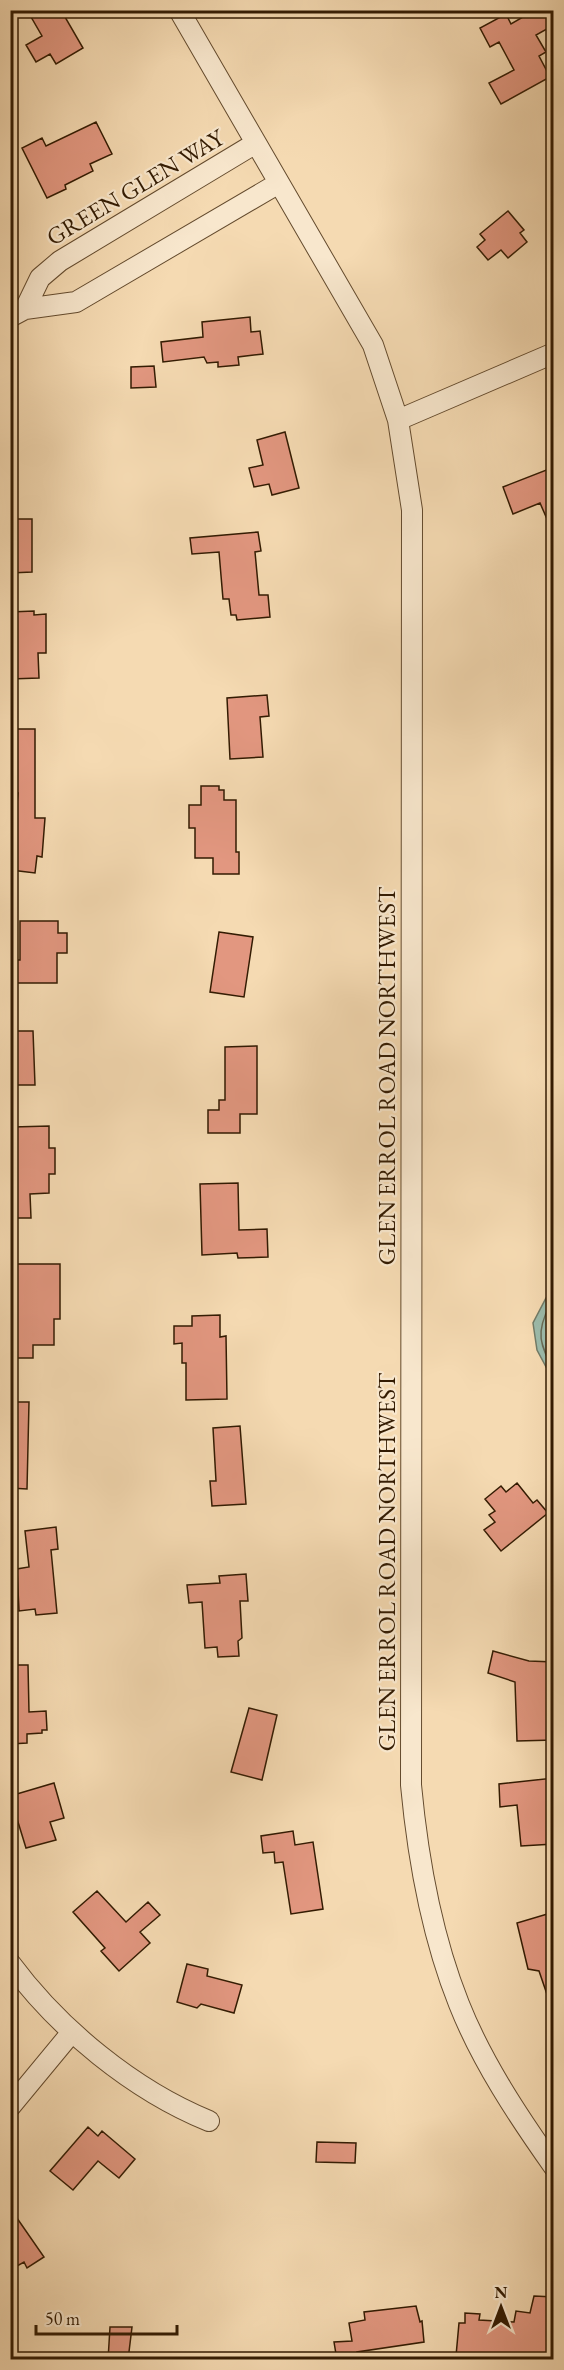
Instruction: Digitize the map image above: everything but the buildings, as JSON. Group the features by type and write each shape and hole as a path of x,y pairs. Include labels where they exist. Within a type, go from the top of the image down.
{"street":[{"name":"GLEN ERROL ROAD NORTHWEST","path":"179,10 373,345 398,420 411,510 411,1785 426,1896 441,1952 459,2005 479,2047 506,2094 554,2167"},
{"name":"GREEN GLEN WAY","path":"18,313 40,278 60,261 256,143"},
{"name":"GREEN GLEN WAY","path":"18,313 76,302 279,183"},
{"path":"398,420 554,354"},
{"path":"10,1963 29,1988 72,2032 102,2056 178,2108 209,2121"},
{"path":"10,2107 72,2032"}],"water":[{"path":"554,1297 553,1380 537,1350 533,1323 546,1298"}]}
